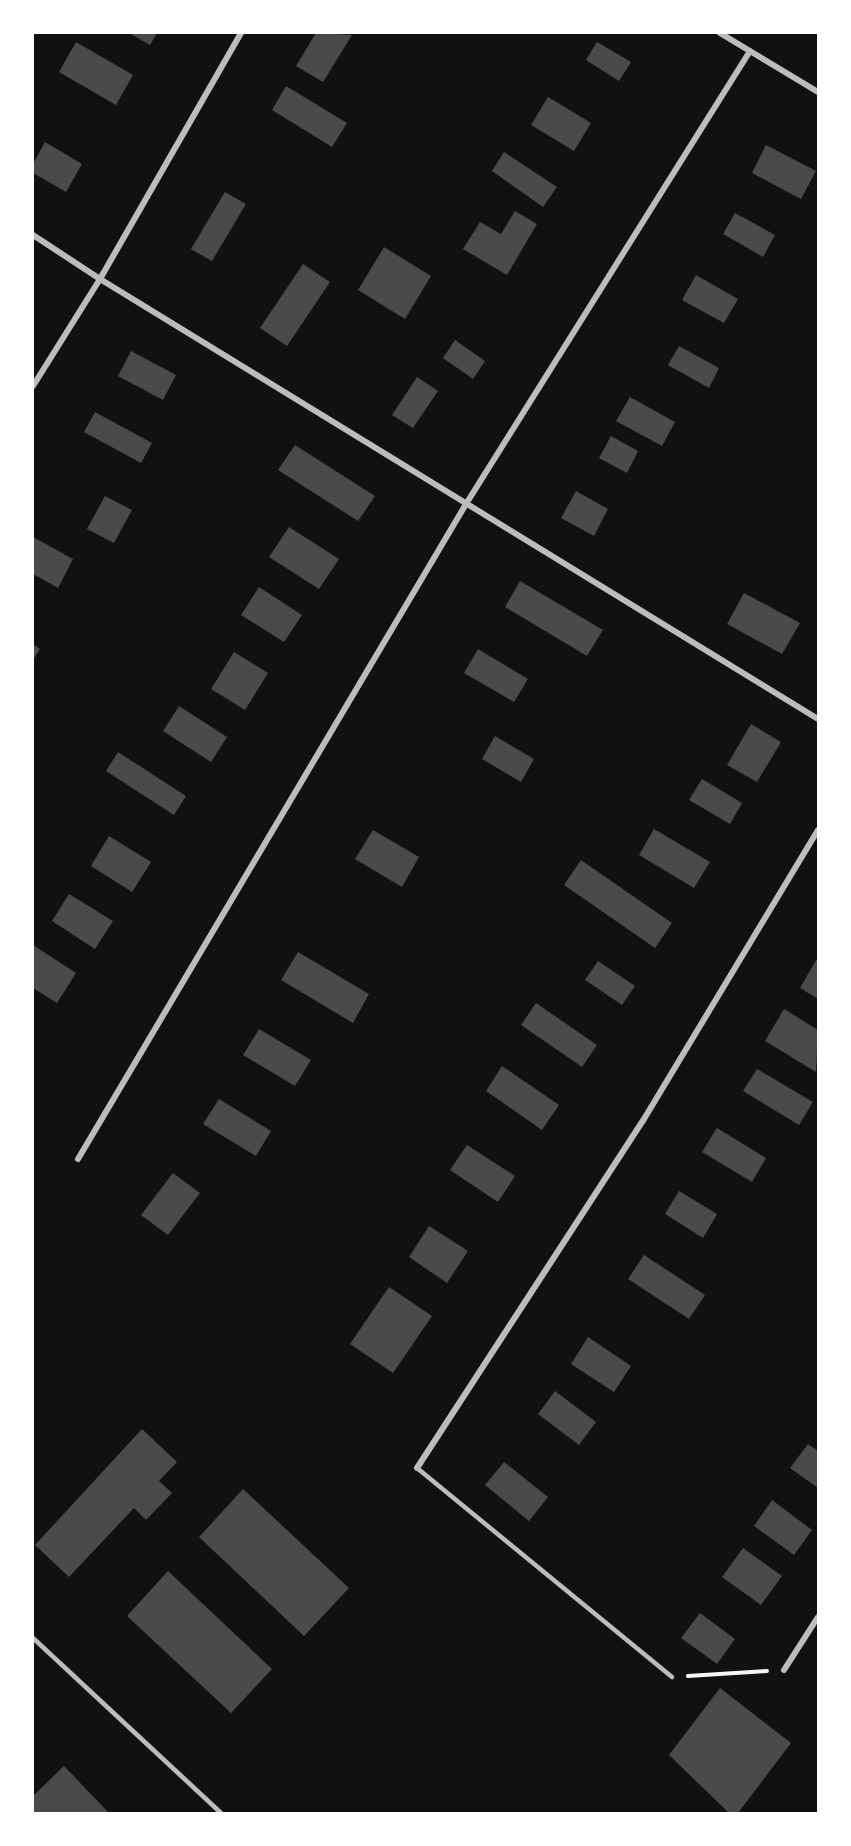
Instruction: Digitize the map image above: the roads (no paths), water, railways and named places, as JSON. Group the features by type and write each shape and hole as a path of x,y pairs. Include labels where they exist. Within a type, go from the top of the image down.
{"street":[{"path":"33,386 100,279 242,33"},
{"path":"720,33 818,92"},
{"path":"78,1159 466,504 750,51"},
{"path":"33,235 100,279 818,719"},
{"path":"417,1468 644,1119 818,830"},
{"path":"784,1670 818,1617"}],"lane":[{"path":"417,1468 672,1677"},
{"path":"33,1638 221,1813"}]}
